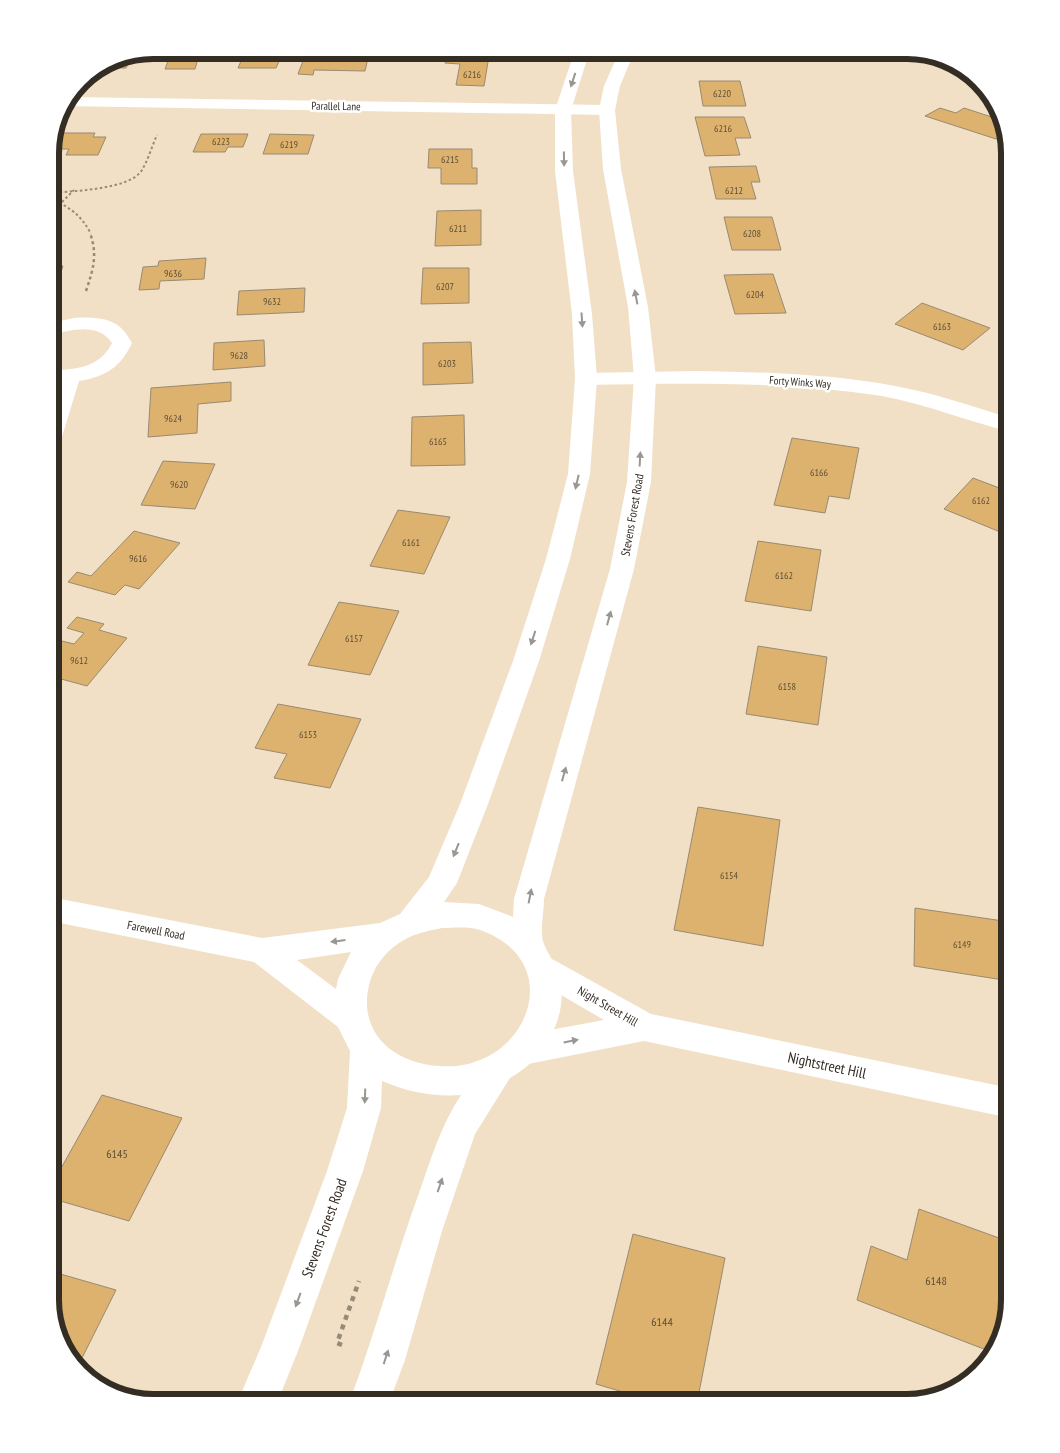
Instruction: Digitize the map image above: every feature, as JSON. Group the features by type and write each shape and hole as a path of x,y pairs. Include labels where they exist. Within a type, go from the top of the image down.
{"street":[{"name":"Stevens Forest Road","path":"261,1394 279,1351 345,1171 364,1108 360,1034 350,1007 353,980 365,955 399,928 442,883 474,804 526,661 558,559 578,474 586,379 582,314 564,171 563,110 580,59"},
{"name":"Stevens Forest Road","path":"372,1394 385,1360 424,1231 460,1127 510,1060 542,1025 548,997 535,957 529,899 622,569 639,482 645,378 638,307 612,170 607,110 612,86 624,59"},
{"name":"Parallel Lane","path":"74,102 607,110"},
{"path":"59,327 72,324 99,325 114,331 122,343 118,355 107,364 90,372 60,376 59,392"},
{"name":"Forty Winks Way","path":"586,379 754,378 823,383 883,390 944,404 1001,422"},
{"name":"Farewell Road","path":"59,911 262,951 399,928"},
{"path":"399,928 442,915 474,916 504,927 535,957"},
{"name":"Farewell Road","path":"262,951 360,1034"},
{"name":"Night Street Hill","path":"535,957 644,1027"},
{"name":"Night Street Hill","path":"510,1060 644,1027"},
{"name":"Nightstreet Hill","path":"644,1027 1001,1101"},
{"path":"360,1034 373,1056 398,1072 430,1081 463,1081 510,1060"}],"path":[{"path":"59,192 120,182 136,177 141,172 172,104"},
{"path":"62,202 75,190"},
{"path":"59,201 77,212 87,224 95,246 94,268 72,324"}],"building":[{"path":"169,59 198,59 195,69 165,69"},
{"path":"242,59 280,59 276,68 238,68"},
{"path":"316,59 368,59 365,71 314,70 313,75 298,74 303,61 315,61"},
{"path":"446,59 488,59 484,86 456,85 460,64 445,63"},
{"path":"129,63 126,68 113,68"},
{"path":"699,81 740,81 746,106 703,106"},
{"path":"940,108 956,113 964,108 994,118 999,137 996,139 925,116"},
{"path":"695,117 744,117 751,138 735,138 740,155 705,156"},
{"path":"62,133 95,133 93,137 106,137 98,155 66,155 69,149 59,149"},
{"path":"201,134 248,134 243,147 228,147 225,152 193,152"},
{"path":"270,134 314,135 308,154 263,154"},
{"path":"429,149 472,149 472,168 477,168 477,184 441,184 441,168 428,168"},
{"path":"756,166 760,182 751,182 756,199 716,199 709,167"},
{"path":"481,210 481,245 435,246 437,211"},
{"path":"724,217 772,217 781,250 732,250"},
{"path":"206,258 204,279 160,281 159,289 139,290 143,267 158,266 159,261"},
{"path":"59,266 63,266 59,278"},
{"path":"423,268 469,268 469,303 421,304"},
{"path":"773,274 786,313 735,314 724,275"},
{"path":"305,288 304,312 237,315 239,291"},
{"path":"922,303 990,328 963,350 895,324"},
{"path":"264,340 265,366 213,370 214,343"},
{"path":"471,342 473,383 423,385 423,343"},
{"path":"231,382 231,401 198,404 197,433 148,437 151,388"},
{"path":"464,415 465,465 411,466 412,417"},
{"path":"792,438 859,448 849,499 829,496 825,513 774,505"},
{"path":"163,461 215,464 195,509 141,505"},
{"path":"973,478 1001,489 1001,532 944,509"},
{"path":"398,510 450,517 424,574 370,566"},
{"path":"134,531 180,543 139,589 125,585 115,595 68,582 77,572 91,576"},
{"path":"758,541 821,550 811,611 745,601"},
{"path":"339,602 399,611 370,675 308,665"},
{"path":"77,617 104,624 99,630 127,638 87,686 59,678 59,640 74,644 84,633 67,628"},
{"path":"758,646 827,657 818,725 746,714"},
{"path":"278,704 361,719 330,788 274,778 287,754 255,748"},
{"path":"698,807 780,820 763,946 674,930"},
{"path":"915,908 1001,921 1001,980 914,966"},
{"path":"102,1095 182,1118 129,1221 59,1201 59,1172"},
{"path":"919,1209 1001,1239 1000,1312 994,1336 987,1350 857,1300 871,1246 907,1260"},
{"path":"633,1234 725,1258 699,1394 630,1394 596,1384"},
{"path":"59,1274 116,1290 81,1360 71,1347 62,1324 59,1300"}]}
